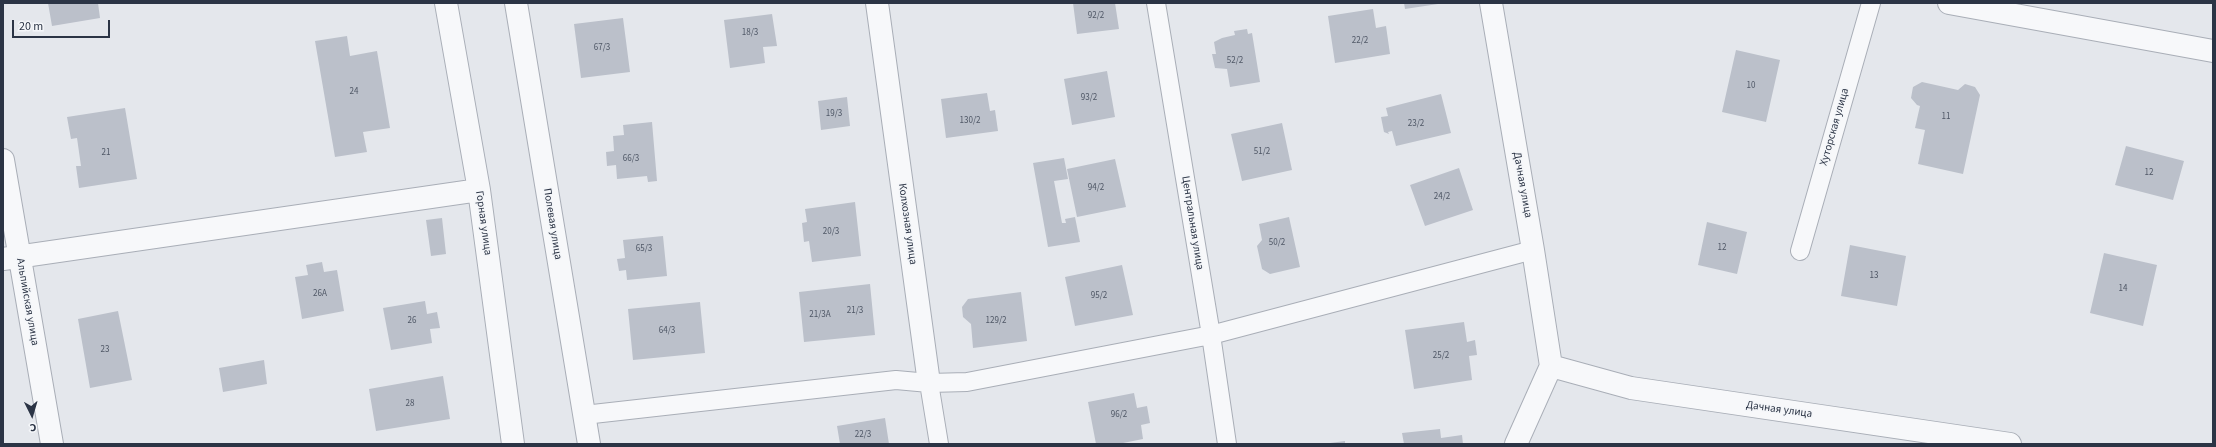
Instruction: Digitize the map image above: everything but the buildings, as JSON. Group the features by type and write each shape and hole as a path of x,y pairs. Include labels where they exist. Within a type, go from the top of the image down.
{"street":[{"name":"Горная улица","path":"446,3 479,190 513,444"},
{"name":"Полевая улица","path":"516,3 589,444"},
{"name":"Колхозная улица","path":"877,3 929,383"},
{"name":"Дачная улица","path":"1491,3 1551,366 1631,388 2010,444"},
{"path":"1949,3 2213,50"},
{"name":"Альпийская улица","path":"3,160 11,258 52,444"},
{"path":"11,258 479,190"},
{"path":"1516,444 1551,366"}],"lane":[{"name":"Центральная улица","path":"1156,3 1211,335 1227,444"},
{"name":"Хуторская улица","path":"1800,252 1871,3"},
{"path":"584,414 896,380 929,383 967,382 1211,335 1533,250"},
{"name":"Колхозная улица","path":"929,383 939,444"}]}
